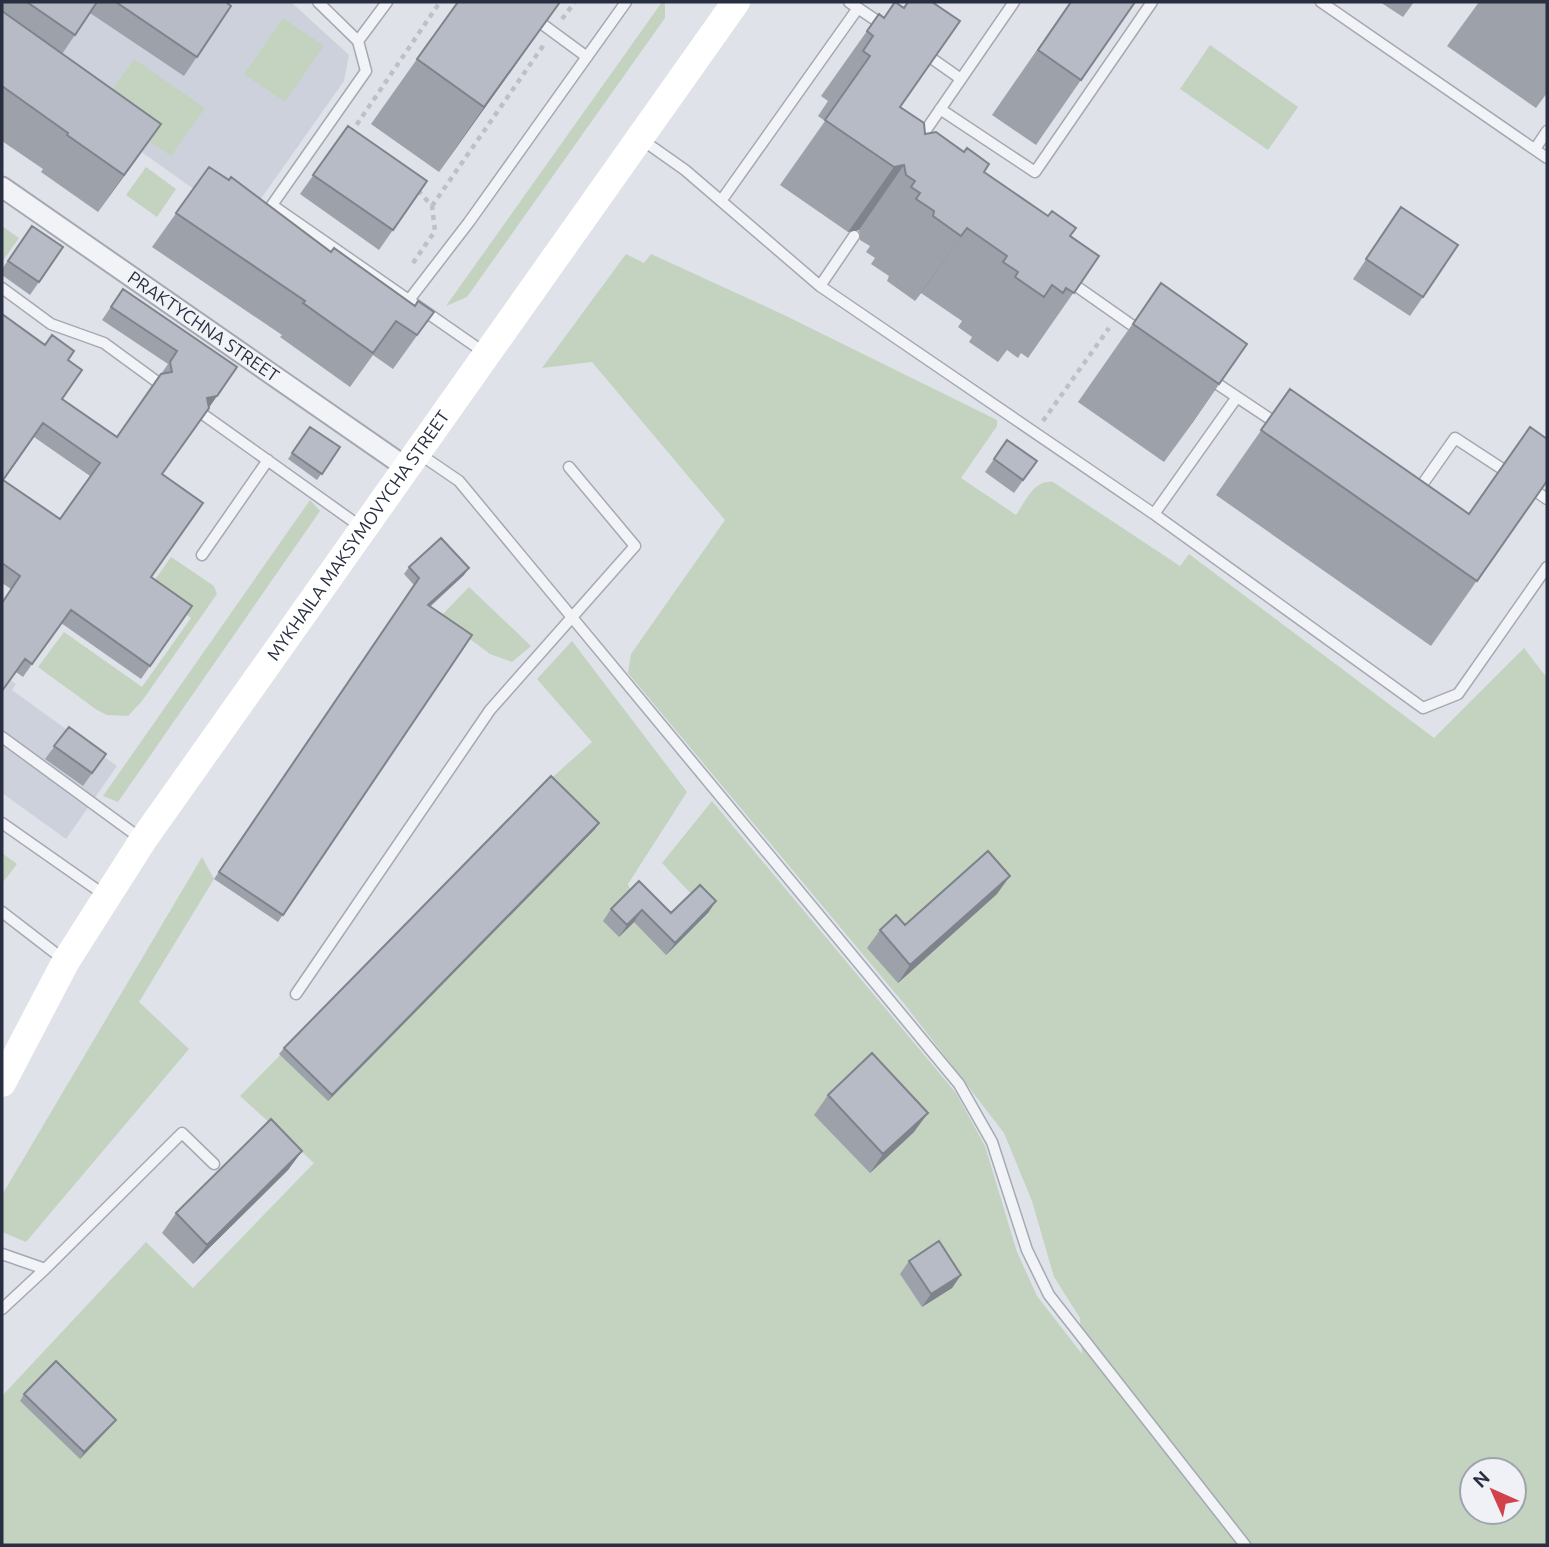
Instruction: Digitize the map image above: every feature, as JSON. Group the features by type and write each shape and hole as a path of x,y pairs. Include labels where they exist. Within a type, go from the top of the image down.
{"main road":[{"name":"MYKHAILA MAKSYMOVYCHA STREET","path":"2,1083 66,961 143,840 410,458 736,2"}],"street":[{"name":"PRAKTYCHNA STREET","path":"2,187 410,458"}],"lane":[{"path":"318,2 358,41 366,71 272,205 485,353"},
{"path":"358,41 387,2"},
{"path":"409,300 626,2"},
{"path":"849,2 892,32"},
{"path":"909,155 1014,2"},
{"path":"940,109 1035,172 1152,2"},
{"path":"1321,2 1547,158"},
{"path":"721,201 858,8"},
{"path":"521,9 587,57"},
{"path":"915,47 961,79"},
{"path":"1535,149 1547,131"},
{"path":"638,137 685,170 820,286 1154,514 1423,708 1458,694 1547,567"},
{"path":"820,286 854,236"},
{"path":"1060,275 1150,338"},
{"path":"2,288 51,324 104,343 156,381"},
{"path":"1205,375 1293,435"},
{"path":"1154,514 1237,397"},
{"path":"204,415 362,527"},
{"path":"1412,499 1455,438 1547,499"},
{"path":"410,458 459,481 959,1084 992,1142 1027,1250 1049,1295 1245,1545"},
{"path":"202,555 268,460"},
{"path":"296,994 490,710 635,546 569,467"},
{"path":"2,737 143,840"},
{"path":"2,823 107,896"},
{"path":"2,912 66,961"},
{"path":"2,1309 46,1269 182,1133 214,1164"},
{"path":"2,1254 46,1269"}],"path":[{"path":"348,138 440,2"},
{"path":"432,206 575,2"},
{"path":"408,271 435,231 432,206 413,186"},
{"path":"1034,433 1118,316"}],"shaded area":[{"path":"2,2 291,2 349,55 344,81 243,224 2,53"},
{"path":"2,674 16,684 12,690 117,766 66,839 2,793"}],"green space":[{"path":"662,2 665,2 665,18 467,297 446,306"},
{"path":"283,18 324,46 285,102 244,74"},
{"path":"1210,45 1298,107 1268,150 1180,89"},
{"path":"134,59 205,108 171,156 100,107"},
{"path":"146,167 176,189 157,217 126,195"},
{"path":"2,226 19,238 2,262"},
{"path":"626,254 644,263 651,254 782,314 997,420 997,426 961,478 1016,515 1035,488 1046,482 1053,482 1180,566 1189,554 1434,738 1524,648 1547,678 1547,1545 2,1545 2,1396 146,1242 193,1288 314,1163 240,1096 547,782 592,742 537,679 572,641 687,792 628,884 631,893 647,909 666,954 709,913 662,863 712,801 956,1093 985,1146 1017,1252 1037,1296 1082,1354 1080,1318 1054,1277 1032,1201 1004,1133 906,1006 628,673 631,654 725,520 592,362 542,368"},
{"path":"310,500 320,511 118,802 103,796"},
{"path":"171,557 214,586 217,594 142,701 128,716 107,715 97,710 38,667 64,632 142,687 191,618 149,588"},
{"path":"469,587 531,646 512,662 490,654 440,617"},
{"path":"2,853 17,864 4,881 2,879"},
{"path":"202,857 214,879 139,1002 189,1049 26,1242 2,1232 2,1195"}],"building":[{"path":"27,2 97,2 75,35"},
{"path":"116,2 226,2 231,6 197,57"},
{"path":"458,2 560,2 484,107 417,59"},
{"path":"895,2 904,8 908,2 932,2 960,21 900,107 924,123 925,134 936,132 964,152 967,148 989,164 984,172 1048,216 1052,211 1076,228 1070,236 1099,256 1074,293 1066,288 1063,293 1052,285 1044,297 1015,277 1018,272 1003,262 1007,256 967,228 961,236 933,216 934,211 916,199 920,193 911,187 915,181 906,175 904,165 894,167 825,120 870,56 863,51 873,36 867,31 879,14 884,18"},
{"path":"1071,2 1135,2 1081,80 1038,50"},
{"path":"2,11 161,124 124,175 2,86"},
{"path":"348,126 427,181 393,230 313,175"},
{"path":"209,167 229,180 231,177 331,252 334,248 415,306 418,301 434,312 417,335 396,321 373,353 303,303 305,301 176,213"},
{"path":"1401,207 1458,245 1423,297 1366,259"},
{"path":"32,226 63,247 39,282 8,261"},
{"path":"1161,283 1247,344 1219,384 1133,324"},
{"path":"123,289 237,367 217,396 207,398 209,408 162,474 203,503 151,577 192,606 150,666 71,610 32,664 25,659 2,691 2,603 20,576 2,563 2,314 45,345 52,335 74,351 68,360 82,370 62,399 117,437 161,374 172,372 170,362 177,351 111,307","holes":["43,423 100,463 60,519 3,480"]},
{"path":"1290,389 1469,514 1530,427 1547,439 1547,481 1477,581 1261,430"},
{"path":"310,427 340,447 322,474 292,453"},
{"path":"1007,440 1037,461 1023,480 994,459"},
{"path":"441,538 469,568 428,605 472,635 283,915 219,872 419,578 409,567"},
{"path":"69,727 106,754 92,773 54,746"},
{"path":"551,776 599,823 332,1095 284,1048"},
{"path":"988,851 1010,876 910,965 880,930 896,915 905,925"},
{"path":"639,881 671,913 700,885 716,901 675,943 642,910 627,925 611,909"},
{"path":"872,1053 928,1113 883,1154 828,1095"},
{"path":"271,1119 302,1151 207,1245 176,1213"},
{"path":"939,1241 961,1275 931,1294 909,1261"},
{"path":"56,1361 116,1420 84,1452 24,1394"}]}
